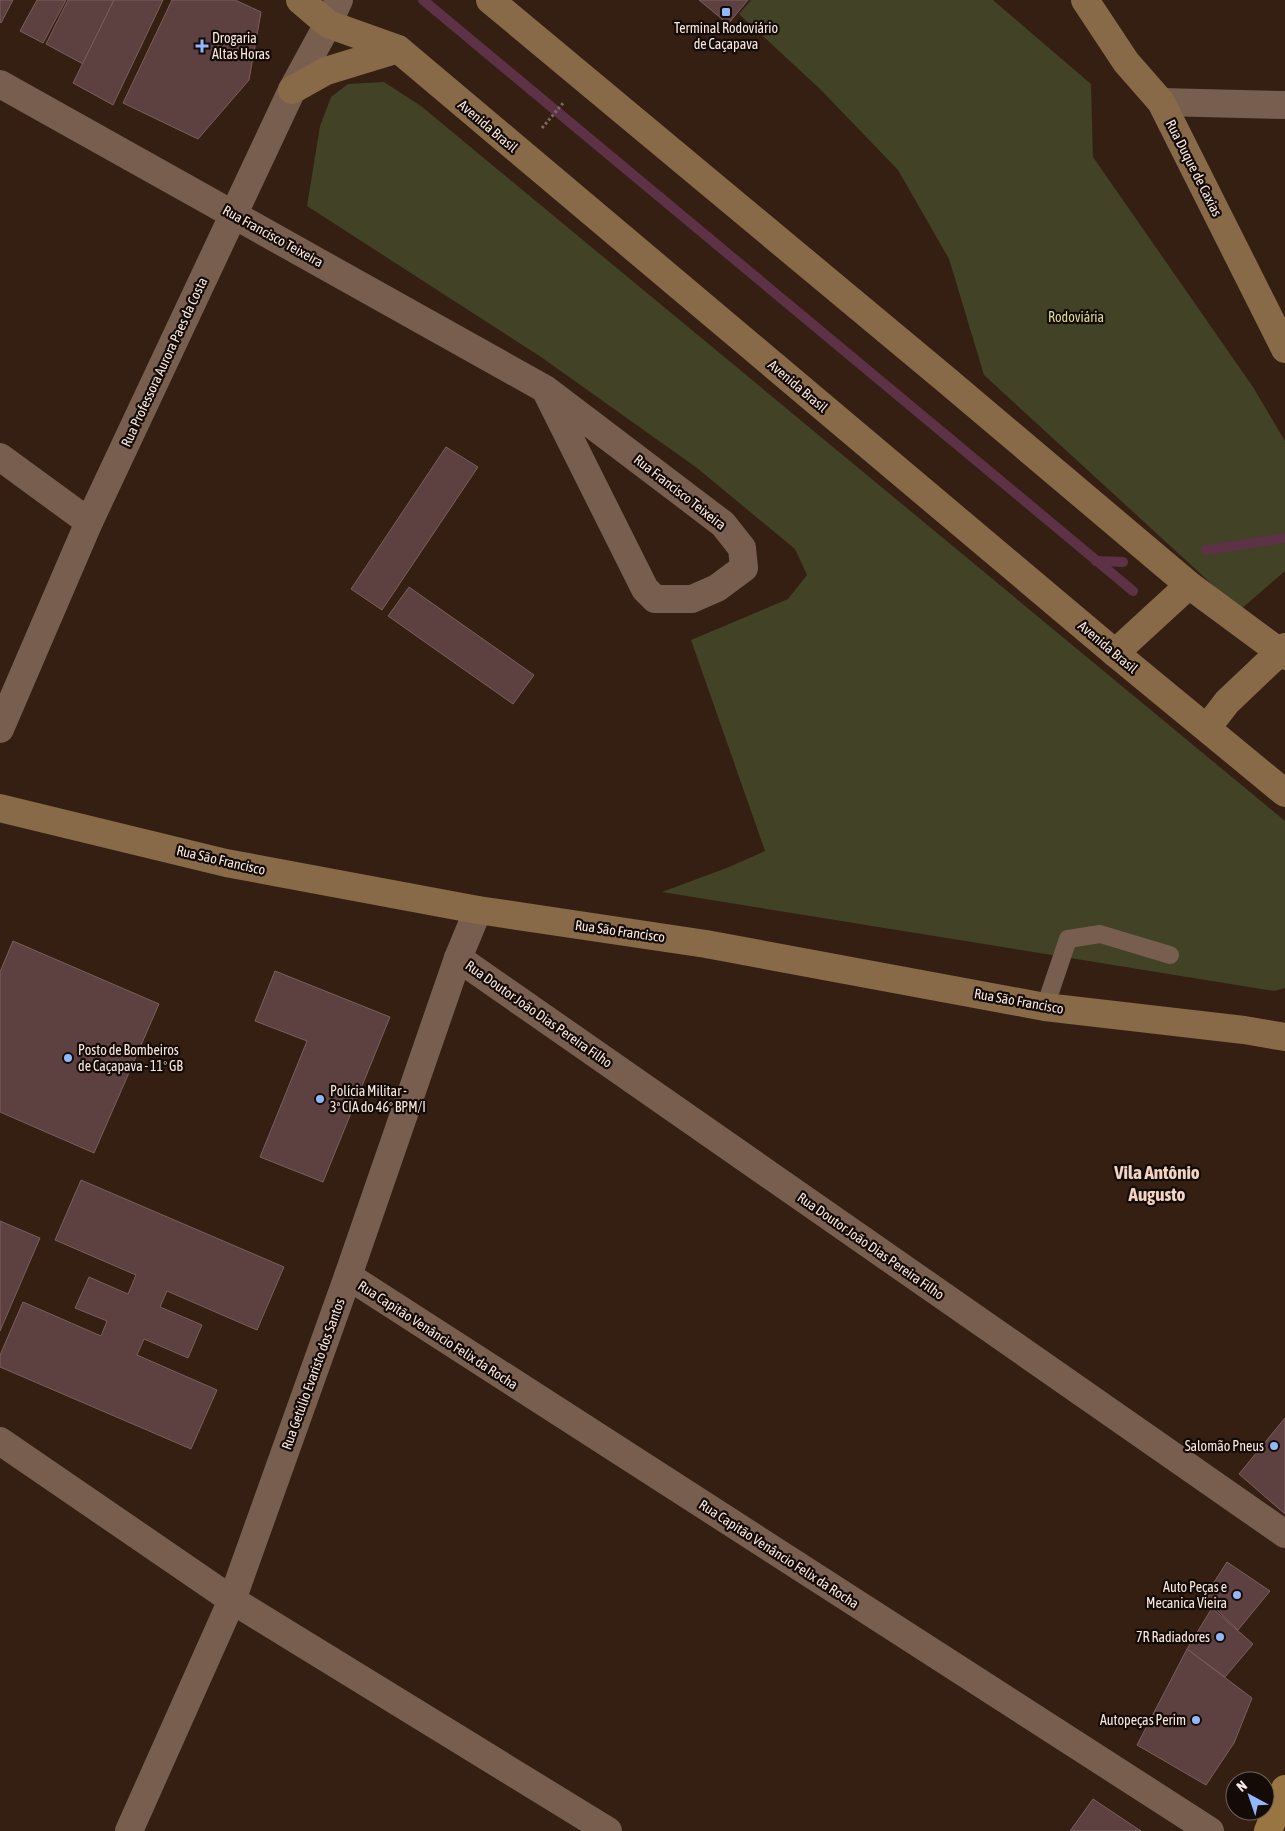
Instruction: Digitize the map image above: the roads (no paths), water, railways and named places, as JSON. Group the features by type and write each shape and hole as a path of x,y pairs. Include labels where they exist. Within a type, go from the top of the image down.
{"main road":[{"name":"Avenida Brasil","path":"300,0 328,24 398,50 1285,793"},
{"path":"490,0 944,378 1189,585 1283,651 1227,702 1208,728"},
{"name":"Rua Duque de Caxias","path":"1084,0 1126,62 1162,102 1285,349"},
{"path":"292,90 326,71 398,50"},
{"path":"1115,652 1189,585"},
{"name":"Rua São Francisco","path":"0,808 226,863 478,910 706,944 1045,1007 1244,1030 1285,1037"},
{"name":"Rua São Francisco","path":"1244,1030 1280,1020 1285,1016"},
{"path":"1268,1831 1285,1789"}],"street":[{"name":"Rua Professora Aurora Paes da Costa","path":"0,729 89,522 292,90 339,0"},
{"name":"Rua Francisco Teixeira","path":"0,84 545,389 723,524 742,548 744,568 717,588 692,599 655,599 645,589 545,389"},
{"path":"1162,102 1285,105"},
{"path":"0,457 89,522"},
{"name":"Rua Getúlio Evaristo dos Santos","path":"129,1831 232,1600 348,1276 458,958 478,910"},
{"name":"Rua Doutor João Dias Pereira Filho","path":"458,958 1285,1534"},
{"name":"Rua Capitão Venâncio Felix da Rocha","path":"348,1276 1210,1831"},
{"path":"0,1441 232,1600 608,1831"}],"lane":[{"path":"1045,1007 1068,939 1100,934 1170,955"}],"waterway":[{"path":"423,0 1133,591"},
{"path":"1206,550 1285,538"},
{"path":"1096,561 1123,562"}],"place":[{"name":"Terminal Rodoviário de Caçapava","path":"726,12"},
{"name":"Drogaria Altas Horas","path":"202,46"},
{"name":"Posto de Bombeiros de Caçapava - 11º GB","path":"68,1058"},
{"name":"Polícia Militar - 3ª CIA do 46º BPM/I","path":"320,1099"},
{"name":"Salomão Pneus","path":"1274,1446"},
{"name":"Auto Peças e Mecanica Vieira","path":"1237,1595"},
{"name":"7R Radiadores","path":"1220,1637"},
{"name":"Autopeças Perim","path":"1196,1720"}],"district":[{"name":"Vila Antônio Augusto","path":"1157,1183"}],"park label":[{"name":"Rodoviária","path":"1076,317"}]}
